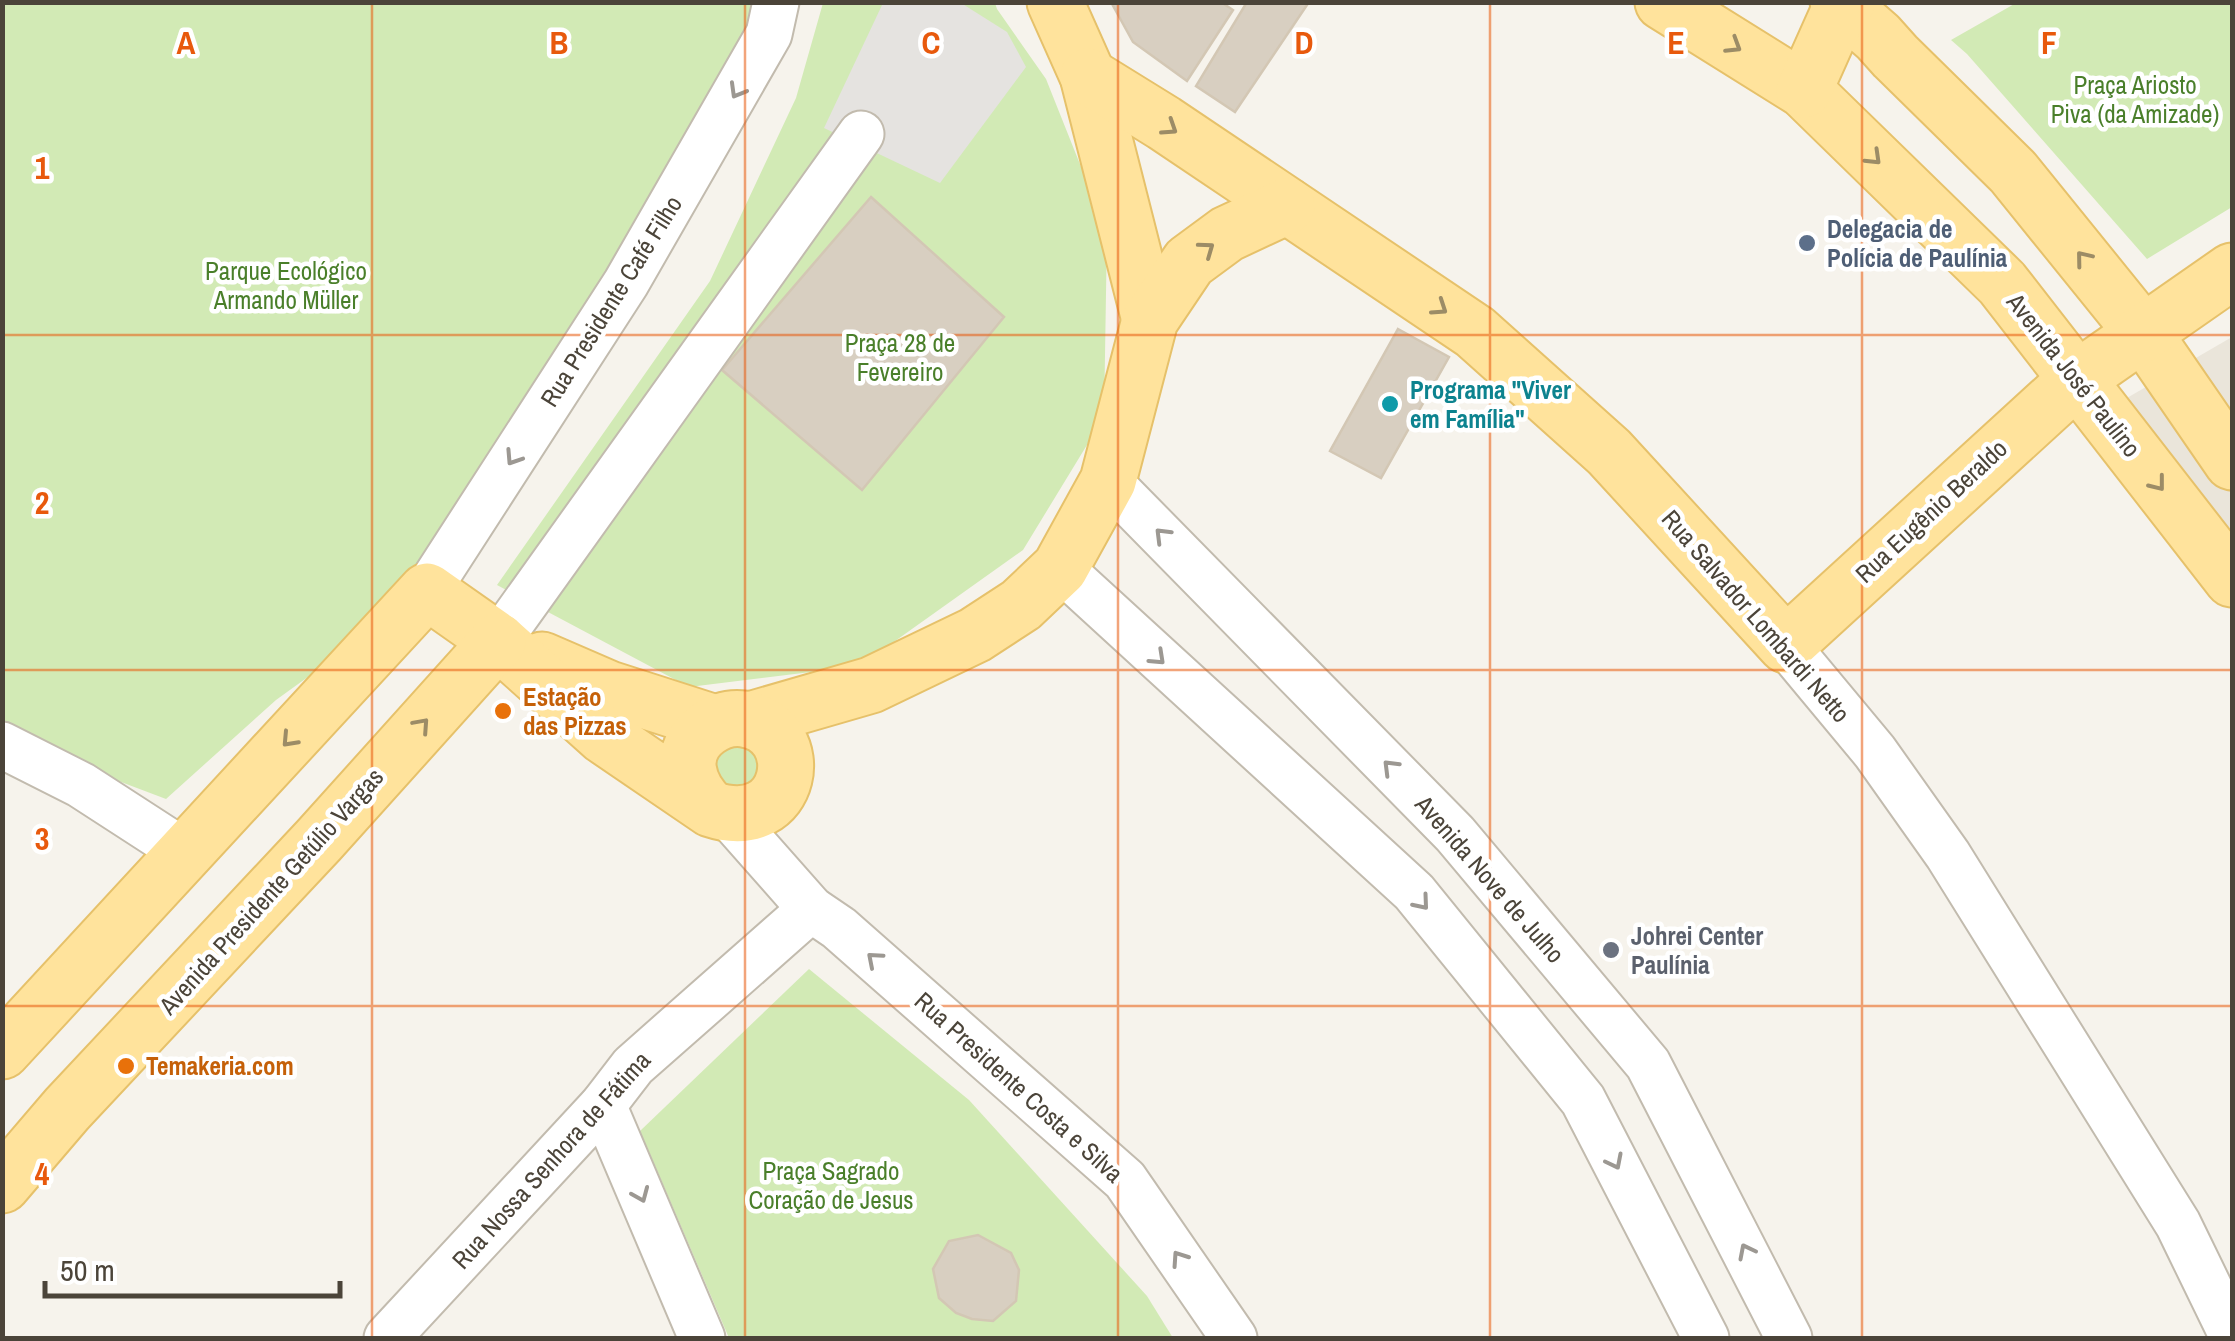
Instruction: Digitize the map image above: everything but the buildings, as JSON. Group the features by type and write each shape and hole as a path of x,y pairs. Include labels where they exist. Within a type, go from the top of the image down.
{"main road":[{"path":"1055,2 1088,76 1150,320"},
{"name":"Avenida José Paulino","path":"1663,2 1804,90 2002,283 2232,579"},
{"path":"1804,90 1842,3 2013,172 2144,334 2232,462"},
{"name":"Rua Salvador Lombardi Netto","path":"1088,76 1476,332 1609,452 1786,645"},
{"path":"498,641 609,689 732,722 762,724 780,744 786,768 750,801 698,797 690,782 688,764 691,748 701,733 732,722 871,685 975,635 1022,605 1060,568 1108,481 1150,320 1189,262 1227,234 1287,206"},
{"name":"Rua Eugênio Beraldo","path":"1786,645 2077,379 2232,271"},
{"path":"2,1054 427,591 498,641 604,736 750,801"},
{"name":"Avenida Presidente Getúlio Vargas","path":"2,1185 498,641"},
{"path":"750,801 871,685"},
{"path":"89,960 82,993 92,1018 125,1031 149,1024"},
{"path":"2,1054 46,1058 62,1075 67,1110"}],"street":[{"name":"Rua Presidente Café Filho","path":"427,591 626,284 769,34 776,2"},
{"path":"498,641 861,134"},
{"name":"Avenida Nove de Julho","path":"1108,481 1456,834 1648,1064 1789,1338"},
{"path":"1060,568 1414,892 1583,1100 1706,1338"},
{"name":"Rua Salvador Lombardi Netto","path":"1786,645 1875,752 1948,856 2178,1224 2232,1335"},
{"path":"2,745 81,785 186,853"},
{"name":"Rua Presidente Costa e Silva","path":"750,801 812,909 839,928 1125,1180 1234,1338"},
{"name":"Rua Nossa Senhora de Fátima","path":"387,1338 603,1106 633,1066 812,909"},
{"path":"603,1106 702,1338"}],"shaded area":[{"path":"883,3 961,3 1007,32 1026,67 940,183 824,128"},
{"path":"2232,337 2232,591 2089,420"}],"green space":[{"name":"Parque Ecológico Armando Müller","path":"2,3 776,3 427,591 276,700 166,799 92,771 3,725"},
{"name":"Praça 28 de Fevereiro","path":"823,3 995,3 1046,79 1107,232 1104,417 1023,550 860,666 689,687 497,585 710,281 796,98"},
{"name":"Praça Ariosto Piva (da Amizade)","path":"2016,3 2232,3 2232,207 2147,259 1951,40"},
{"path":"724,744 745,745 762,758 744,810 702,766"},
{"name":"Praça Sagrado Coração de Jesus","path":"809,969 969,1100 1147,1296 1173,1338 729,1338 640,1131"}],"place":[{"name":"Delegacia de Polícia de Paulínia","path":"1807,243"},
{"name":"Programa \"Viver em Família\"","path":"1390,404"},
{"name":"Estação das Pizzas","path":"503,711"},
{"name":"Johrei Center Paulínia","path":"1611,950"},
{"name":"Temakeria.com","path":"126,1066"}]}
